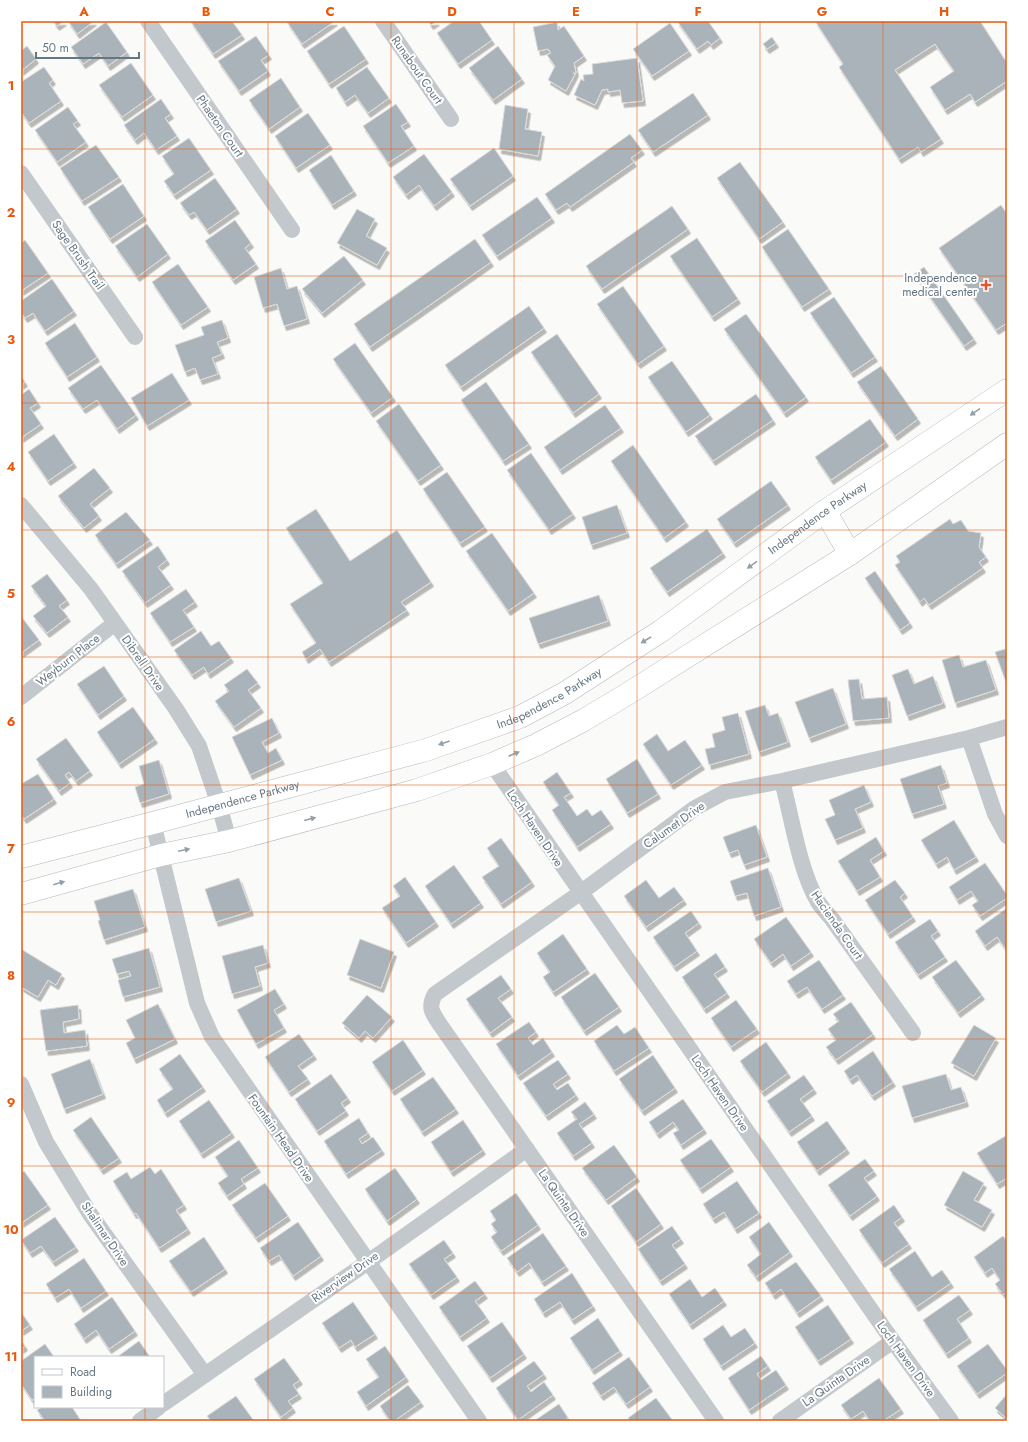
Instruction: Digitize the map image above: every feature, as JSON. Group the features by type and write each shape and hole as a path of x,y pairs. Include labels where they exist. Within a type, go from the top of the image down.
{"main road":[{"name":"Independence Parkway","path":"21,857 426,750 520,717 564,693 660,631 825,512 1007,390"},
{"path":"21,894 161,855 229,840 417,790 492,764 536,745 584,720 629,693 850,554 1007,444"},
{"path":"825,512 850,554"},
{"path":"474,733 492,764"}],"street":[{"name":"Phaeton Court","path":"148,21 292,230"},
{"name":"Runabout Court","path":"383,21 451,119"},
{"name":"Sage Brush Trail","path":"21,173 135,337"},
{"name":"Dibrell Drive","path":"21,505 91,589 176,709 199,746 220,805 229,840"},
{"name":"Weyburn Place","path":"21,697 115,623"},
{"name":"Calumet Drive","path":"447,986 580,893 695,808 725,792 782,781 969,738 1007,727"},
{"path":"969,738 995,814 1007,836"},
{"name":"Loch Haven Drive","path":"492,764 580,893 893,1341 951,1421"},
{"name":"Hacienda Court","path":"782,781 802,861 810,886 819,903 832,918 914,1033"},
{"name":"Fountain Head Drive","path":"153,823 196,1003 212,1038 479,1421"},
{"name":"La Quinta Drive","path":"447,986 435,994 432,999 432,1013 716,1421"},
{"name":"Shalimar Drive","path":"21,1084 46,1142 90,1214 204,1375"},
{"name":"Riverview Drive","path":"164,1403 368,1262 526,1149"},
{"name":"La Quinta Drive","path":"780,1421 893,1341"},
{"path":"140,1421 158,1408"}],"building":[{"path":"53,21 64,21 57,26"},
{"path":"68,21 94,21 77,34"},
{"path":"191,21 232,21 242,35 213,54"},
{"path":"335,21 302,44 287,22"},
{"path":"428,21 437,21 431,25"},
{"path":"454,21 479,21 492,40 458,64 437,33"},
{"path":"677,21 708,21 720,38 711,45 708,41 697,49"},
{"path":"815,21 980,21 1007,63 1007,81 975,102 970,94 945,110 930,87 954,71 935,44 895,70 941,139 921,152 918,147 899,159 839,67 843,64"},
{"path":"106,22 127,52 108,66 99,53 83,64 71,47"},
{"path":"557,22 558,30 564,26 584,56 574,63 576,73 573,73 575,74 566,91 548,80 555,66 547,55 551,53 548,49 538,51 533,27"},
{"path":"670,23 689,51 652,76 633,49"},
{"path":"344,26 366,59 329,84 307,51"},
{"path":"256,36 269,55 261,60 268,71 239,91 218,61"},
{"path":"772,37 776,43 767,49 763,44"},
{"path":"27,46 36,59 21,71 21,48 22,50"},
{"path":"498,46 522,79 493,100 469,68"},
{"path":"637,58 643,101 622,103 620,90 608,92 608,89 602,90 595,105 574,95 581,79 584,81 583,75 593,74 592,64"},
{"path":"131,63 153,95 122,117 99,85"},
{"path":"44,67 53,80 49,83 61,101 29,123 21,112 21,82"},
{"path":"367,67 389,98 368,113 355,95 345,102 336,88"},
{"path":"281,78 300,107 269,129 249,100"},
{"path":"693,93 708,115 653,152 638,130"},
{"path":"161,99 171,114 165,118 177,136 156,150 144,133 135,140 124,125"},
{"path":"396,104 408,122 401,126 414,146 388,163 363,126"},
{"path":"505,105 528,109 525,129 542,132 538,156 499,149"},
{"path":"68,107 78,121 73,124 86,142 57,162 35,130"},
{"path":"308,113 330,145 296,168 275,136"},
{"path":"630,134 642,150 631,158 634,162 570,207 567,203 556,210 545,194"},
{"path":"189,138 211,170 174,195 164,181 174,174 162,156"},
{"path":"96,145 119,177 82,201 60,168"},
{"path":"494,148 513,176 470,206 450,179"},
{"path":"424,154 452,192 434,206 419,185 406,195 393,177"},
{"path":"331,155 354,191 332,205 309,170"},
{"path":"740,162 783,222 759,239 717,178"},
{"path":"215,178 237,209 207,230 194,212 189,215 180,203"},
{"path":"123,184 144,216 110,239 88,207"},
{"path":"537,197 552,218 497,256 482,235"},
{"name":"Independence medical center","path":"1001,205 1007,214 1007,323 996,330 939,248"},
{"path":"672,206 688,229 602,289 586,266"},
{"path":"357,209 375,219 366,236 387,248 377,265 337,243"},
{"path":"235,220 251,243 245,248 256,264 233,280 205,241"},
{"path":"147,224 168,254 137,277 115,246"},
{"path":"788,229 829,289 802,307 762,247"},
{"path":"697,238 738,299 712,317 670,256"},
{"path":"475,239 491,262 370,347 354,324"},
{"path":"25,240 48,273 21,291 21,243"},
{"path":"344,256 363,280 322,313 302,289"},
{"path":"178,264 208,307 181,325 152,282"},
{"path":"924,267 974,339 964,346 914,274"},
{"path":"281,268 287,289 297,286 307,319 284,326 277,304 263,308 254,277"},
{"path":"52,279 74,311 45,331 33,313 25,318 21,312 21,301"},
{"path":"623,286 664,346 638,364 597,304"},
{"path":"834,297 875,357 851,373 810,313"},
{"path":"529,306 544,328 461,387 445,365"},
{"path":"746,314 806,397 784,413 724,329"},
{"path":"222,320 228,338 217,342 222,354 212,358 218,374 200,380 195,368 185,372 175,345 204,335 201,327"},
{"path":"75,323 97,357 67,377 45,343"},
{"path":"557,334 599,394 573,413 531,352"},
{"path":"355,343 393,397 371,413 333,359"},
{"path":"672,361 710,415 686,432 648,377"},
{"path":"101,365 136,415 117,429 97,400 83,409 68,388"},
{"path":"881,366 918,419 895,436 857,382"},
{"path":"172,373 189,400 147,426 131,398"},
{"path":"21,376 25,382 21,385"},
{"path":"486,382 529,444 503,461 461,400"},
{"path":"29,389 38,403 30,408 41,424 21,438 21,395"},
{"path":"756,394 773,420 713,461 695,436"},
{"path":"399,404 441,465 418,481 376,421"},
{"path":"605,405 621,428 560,470 544,447"},
{"path":"870,419 886,442 831,480 815,457"},
{"path":"54,434 74,463 48,481 28,452"},
{"path":"633,445 686,522 664,538 611,461"},
{"path":"531,453 573,514 549,530 507,470"},
{"path":"94,468 110,488 90,504 99,516 84,528 58,496"},
{"path":"447,472 485,527 460,543 423,489"},
{"path":"771,481 788,505 734,543 717,519"},
{"path":"617,505 627,533 591,545 582,517"},
{"path":"316,509 350,561 397,530 431,582 401,602 407,610 329,662 320,649 306,659 302,652 316,643 290,604 323,583 286,528"},
{"path":"126,512 150,540 116,564 95,535"},
{"path":"950,519 953,524 961,520 968,531 981,533 979,547 986,557 979,562 983,568 929,605 924,598 920,602 895,565 900,562 896,556"},
{"path":"707,529 723,553 667,592 650,568"},
{"path":"492,533 534,593 508,611 466,551"},
{"path":"158,546 167,560 158,567 171,585 145,603 122,571"},
{"path":"875,571 910,623 900,630 865,578"},
{"path":"47,574 67,600 59,606 68,617 47,633 33,616 46,606 31,586"},
{"path":"186,589 195,602 183,610 194,627 170,642 150,613"},
{"path":"599,595 608,621 538,644 529,618"},
{"path":"21,616 39,640 21,653"},
{"path":"201,631 211,646 219,641 231,658 208,674 204,667 192,675 174,650"},
{"path":"1005,649 1007,654 1007,685 995,652"},
{"path":"959,655 963,667 986,660 996,690 955,703 942,660"},
{"path":"104,666 124,696 98,715 77,684"},
{"path":"247,669 258,683 248,690 261,708 234,727 215,701 229,691 224,685"},
{"path":"908,669 914,684 933,676 943,703 907,716 892,675"},
{"path":"859,679 862,699 887,697 889,718 853,721 848,680"},
{"path":"833,688 846,724 809,738 795,702"},
{"path":"765,705 769,716 778,713 788,742 759,752 745,711"},
{"path":"133,707 155,739 119,764 97,732"},
{"path":"738,713 749,754 709,765 705,749 715,747 712,734 725,730 722,717"},
{"path":"272,718 279,733 262,742 268,753 276,748 282,760 250,775 232,737"},
{"path":"657,734 668,751 685,740 702,765 671,785 643,744"},
{"path":"66,738 90,771 76,781 69,772 65,775 70,783 59,791 36,759"},
{"path":"637,759 658,794 627,813 606,779"},
{"path":"159,760 169,794 140,803 135,787 144,784 139,766"},
{"path":"941,765 947,783 938,786 944,804 912,814 900,779"},
{"path":"557,772 571,793 564,797 577,816 587,809 592,816 601,810 611,824 577,847 552,810 559,805 543,782"},
{"path":"38,774 54,799 24,819 21,815 21,784"},
{"path":"864,785 871,802 855,809 863,828 835,840 825,819 835,815 829,800"},
{"path":"954,820 976,857 954,870 947,857 936,864 921,840"},
{"path":"756,825 767,857 744,865 738,850 729,853 723,837"},
{"path":"876,837 884,851 870,860 880,877 857,891 838,861"},
{"path":"501,838 532,882 501,904 482,877 499,866 487,848"},
{"path":"985,863 1007,895 1007,898 980,916 972,905 978,901 971,891 957,900 949,887"},
{"path":"454,865 481,903 451,924 425,886"},
{"path":"768,868 781,907 754,916 747,893 735,896 730,881"},
{"path":"405,877 436,922 406,943 382,908 400,896 393,886"},
{"path":"239,878 251,911 216,922 205,889"},
{"path":"646,880 659,898 674,887 684,900 646,927 624,896"},
{"path":"895,880 905,893 900,897 913,917 888,934 865,900"},
{"path":"133,889 145,927 104,940 94,901"},
{"path":"1007,908 1007,951 997,937 985,946 975,931"},
{"path":"691,911 699,923 685,933 697,951 674,967 653,937"},
{"path":"786,917 811,952 791,966 783,954 771,963 754,939"},
{"path":"930,919 938,931 931,936 945,957 918,975 895,942"},
{"path":"563,934 587,969 553,992 543,977 550,972 537,953"},
{"path":"360,939 394,952 381,988 347,975"},
{"path":"263,945 268,963 255,967 260,986 232,994 222,956"},
{"path":"149,948 160,987 123,997 118,980 131,976 129,971 117,974 112,959"},
{"path":"21,949 62,974 56,985 48,980 38,997 21,987"},
{"path":"716,953 725,967 714,974 727,993 704,1009 682,977"},
{"path":"819,960 843,995 822,1009 807,987 796,994 787,981"},
{"path":"956,960 982,995 958,1013 932,977"},
{"path":"595,973 619,1007 584,1031 561,997"},
{"path":"501,975 511,989 498,998 512,1017 490,1033 466,999"},
{"path":"275,989 284,1004 274,1010 284,1028 256,1044 237,1010"},
{"path":"367,995 392,1017 373,1038 365,1031 359,1038 342,1023"},
{"path":"736,1000 757,1029 731,1047 711,1018"},
{"path":"851,1002 873,1034 836,1060 826,1047 836,1040 828,1029 839,1021 833,1014"},
{"path":"158,1004 175,1039 134,1059 126,1043 135,1038 126,1020"},
{"path":"78,1005 79,1019 63,1022 64,1033 85,1030 87,1046 46,1051 40,1010"},
{"path":"529,1022 536,1032 528,1038 533,1045 543,1038 552,1052 518,1076 496,1044"},
{"path":"617,1025 624,1034 635,1027 649,1048 614,1071 594,1041"},
{"path":"974,1025 996,1038 974,1076 951,1063"},
{"path":"299,1034 314,1055 298,1066 308,1079 289,1092 265,1057"},
{"path":"403,1040 423,1070 392,1091 372,1062"},
{"path":"766,1042 788,1073 762,1092 740,1061"},
{"path":"873,1051 893,1082 872,1096 857,1075 850,1080 844,1071"},
{"path":"180,1054 203,1087 165,1113 157,1100 173,1089 159,1069"},
{"path":"653,1055 675,1088 642,1111 619,1079"},
{"path":"90,1059 103,1094 64,1109 51,1074"},
{"path":"558,1060 568,1074 553,1084 557,1090 568,1083 576,1095 546,1116 523,1083"},
{"path":"331,1074 348,1098 341,1103 346,1111 317,1131 295,1099"},
{"path":"946,1074 951,1090 961,1087 966,1102 912,1118 902,1086"},
{"path":"804,1075 814,1089 800,1099 812,1116 789,1132 767,1101"},
{"path":"433,1077 456,1109 422,1132 400,1099"},
{"path":"683,1099 704,1129 681,1145 673,1133 679,1130 673,1122 657,1134 649,1122"},
{"path":"209,1100 232,1133 201,1154 179,1121"},
{"path":"585,1102 594,1114 579,1124 592,1143 573,1156 557,1133 577,1119 571,1112"},
{"path":"91,1117 119,1158 101,1170 73,1130"},
{"path":"359,1118 368,1133 359,1139 362,1144 373,1137 382,1150 346,1174 324,1141"},
{"path":"463,1120 483,1150 451,1172 431,1142"},
{"path":"827,1121 847,1149 817,1171 797,1142"},
{"path":"1007,1135 1007,1178 997,1184 977,1153"},
{"path":"711,1139 731,1167 700,1189 680,1160"},
{"path":"239,1140 258,1168 241,1179 244,1184 227,1196 218,1183 228,1176 215,1157"},
{"path":"614,1145 637,1177 606,1200 582,1168"},
{"path":"865,1159 874,1171 864,1178 877,1196 850,1216 828,1185"},
{"path":"150,1167 155,1174 161,1169 184,1205 176,1210 188,1229 159,1248 136,1213 134,1214 113,1181 127,1172 131,1179"},
{"path":"395,1168 417,1199 387,1221 365,1189"},
{"path":"24,1171 48,1205 21,1223 21,1173"},
{"path":"963,1171 984,1183 974,1200 992,1210 982,1227 944,1205"},
{"path":"737,1181 759,1213 735,1229 724,1212 713,1219 703,1204"},
{"path":"265,1183 288,1216 256,1238 232,1205"},
{"path":"636,1188 661,1224 636,1242 611,1206"},
{"path":"516,1193 538,1225 501,1251 491,1237 497,1232 491,1224 496,1220 490,1211"},
{"path":"894,1205 902,1217 894,1223 909,1244 882,1263 859,1230"},
{"path":"55,1217 76,1247 53,1262 41,1246 30,1253 21,1240"},
{"path":"298,1222 321,1256 293,1276 279,1255 269,1261 260,1248"},
{"path":"769,1222 790,1252 756,1277 747,1265 761,1254 749,1237"},
{"path":"672,1226 681,1239 672,1245 685,1264 660,1281 638,1249"},
{"path":"543,1233 566,1266 542,1282 529,1263 517,1272 507,1258"},
{"path":"1003,1236 1007,1241 1007,1292 1003,1294 995,1284 1000,1280 992,1268 985,1273 974,1257"},
{"path":"204,1237 225,1269 191,1292 169,1261"},
{"path":"444,1240 453,1253 444,1259 457,1277 431,1295 409,1264"},
{"path":"915,1251 932,1277 942,1270 951,1283 916,1307 889,1269"},
{"path":"84,1258 106,1291 81,1308 69,1289 55,1298 46,1284"},
{"path":"796,1262 821,1296 797,1313 781,1289 773,1295 765,1283"},
{"path":"572,1273 593,1306 572,1320 560,1302 543,1313 534,1299"},
{"path":"690,1279 702,1297 715,1288 724,1301 690,1325 669,1294"},
{"path":"475,1281 485,1294 475,1301 487,1318 460,1337 439,1307"},
{"path":"959,1295 970,1310 957,1319 969,1338 946,1354 923,1320"},
{"path":"112,1297 135,1331 109,1349 96,1330 84,1339 74,1324"},
{"path":"353,1302 375,1334 355,1347 351,1340 339,1348 322,1323"},
{"path":"828,1305 851,1339 818,1361 795,1327"},
{"path":"21,1312 30,1325 21,1331"},
{"path":"598,1318 620,1351 592,1370 570,1338"},
{"path":"502,1322 524,1354 490,1378 467,1346"},
{"path":"723,1325 731,1337 745,1328 755,1343 721,1366 703,1339"},
{"path":"21,1340 25,1346 21,1349"},
{"path":"139,1341 149,1356 118,1356"},
{"path":"45,1344 53,1356 34,1356 34,1399 32,1400 21,1384 21,1361"},
{"path":"988,1344 1007,1370 1007,1373 977,1394 957,1366"},
{"path":"385,1346 406,1377 366,1406 357,1392 379,1377 366,1359"},
{"path":"761,1356 768,1366 757,1374 761,1380 776,1370 786,1385 749,1410 728,1378"},
{"path":"629,1357 650,1387 626,1404 614,1387 601,1396 592,1383"},
{"path":"284,1358 300,1380 293,1385 299,1394 288,1401 293,1408 281,1417 254,1379"},
{"path":"534,1361 544,1374 527,1386 531,1392 544,1382 553,1395 518,1420 496,1388"},
{"path":"879,1378 901,1409 883,1421 870,1421 863,1411 851,1419 841,1405"},
{"path":"408,1385 421,1402 394,1421 390,1421 380,1406"},
{"path":"1007,1394 1007,1419 995,1408"},
{"path":"236,1396 254,1421 211,1421 207,1416"},
{"path":"656,1398 673,1421 630,1421 628,1418"},
{"path":"559,1404 568,1418 564,1421 534,1421"},
{"path":"40,1408 73,1408 81,1421 45,1421 37,1410"}],"place":[{"name":"Independence medical center","path":"986,285"}]}
